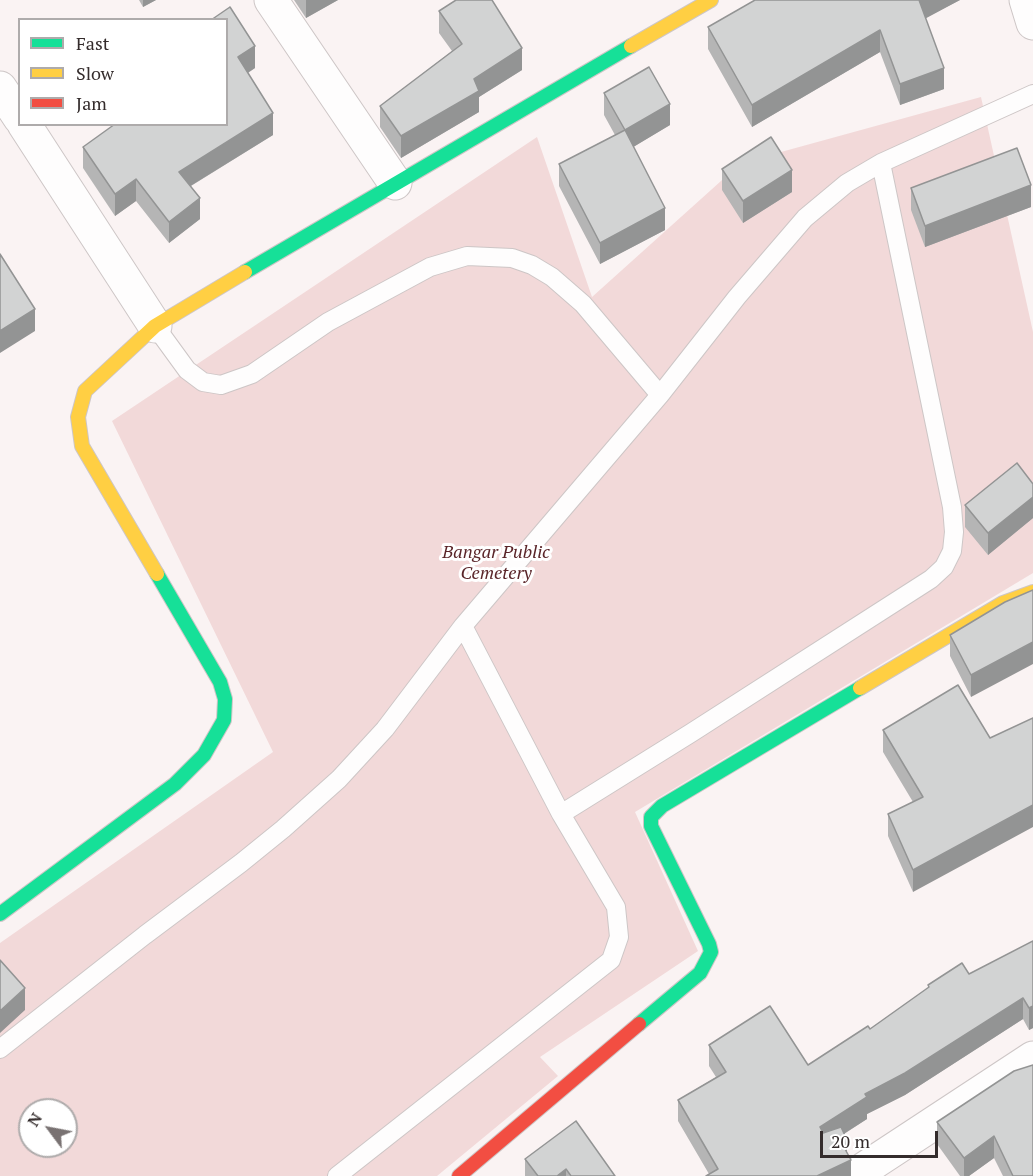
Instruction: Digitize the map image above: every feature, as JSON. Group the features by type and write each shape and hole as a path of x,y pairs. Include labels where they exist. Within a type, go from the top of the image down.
{"street":[{"path":"271,0 395,183"},
{"path":"0,914 176,784 204,755 224,720 225,699 220,682 82,446 78,417 85,391 155,326 395,183 711,0"},
{"path":"1026,0 1033,23"},
{"path":"0,88 18,115"},
{"path":"25,126 155,326"},
{"path":"459,1176 700,973 711,951 709,944 651,826 651,817 662,806 1003,603 1033,592"},
{"path":"864,1169 1033,1058"}],"lane":[{"path":"0,1049 241,863 331,786 385,729 463,626 660,395 737,297 805,218 847,183 880,163 1033,94"},
{"path":"561,814 691,734 931,579 944,567 952,551 954,532 952,507 880,163"},
{"path":"155,326 187,370 203,382 221,385 252,374 328,322 430,267 467,256 512,258 532,265 552,277 583,304 660,395"},
{"path":"337,1176 611,960 619,937 616,907 561,814 463,626"}],"green space":[{"name":"Bangar Public Cemetery","path":"981,97 1033,332 1033,573 635,812 698,951 540,1057 558,1076 437,1176 0,1176 0,943 273,752 112,421 537,137 592,297 741,163"}],"building":[{"path":"456,0 492,0 522,48 474,79 479,91 401,136 380,106 462,44 439,11"},
{"path":"755,0 919,0 944,68 900,84 880,30 752,105 708,27"},
{"path":"230,7 255,46 238,57 273,113 179,172 200,198 169,222 136,179 115,194 83,147 112,126 228,126 228,18 214,18"},
{"path":"649,67 670,104 625,130 604,93"},
{"path":"625,130 665,208 600,243 559,164"},
{"path":"771,137 792,170 743,201 722,169"},
{"path":"1017,148 1031,185 925,226 911,188"},
{"path":"0,254 35,309 0,331"},
{"path":"1017,463 1033,484 1033,497 988,533 965,505"},
{"path":"1033,590 1033,642 971,675 950,635 1005,602"},
{"path":"958,685 990,738 1033,718 1033,805 913,870 888,814 923,797 883,730"},
{"path":"1033,941 1033,1006 1029,1008 1023,998 905,1073 865,1094 867,1097 820,1127 823,1133 841,1127 847,1140 845,1149 851,1160 817,1176 706,1176 718,1169 678,1100 726,1072 709,1045 770,1006 808,1065 868,1026 870,1029 929,987 928,985 962,963 969,974"},
{"path":"0,960 25,988 0,1011"},
{"path":"1033,1065 1033,1176 1013,1176 994,1136 964,1158 937,1122 1014,1071"},
{"path":"576,1121 615,1176 571,1176 566,1169 557,1176 538,1176 525,1159"}],"traffic: fast":[{"path":"245,272 631,46"},
{"path":"0,914 175,784 204,755 224,720 225,699 220,682 157,574"},
{"path":"639,1024 700,973 711,952 651,826 651,817 662,806 860,688"}],"traffic: slow":[{"path":"631,46 711,0"},
{"path":"157,574 82,446 78,417 85,391 155,326 245,272"},
{"path":"860,688 1003,603 1033,592"}],"traffic: jam":[{"path":"459,1176 639,1024"}]}
